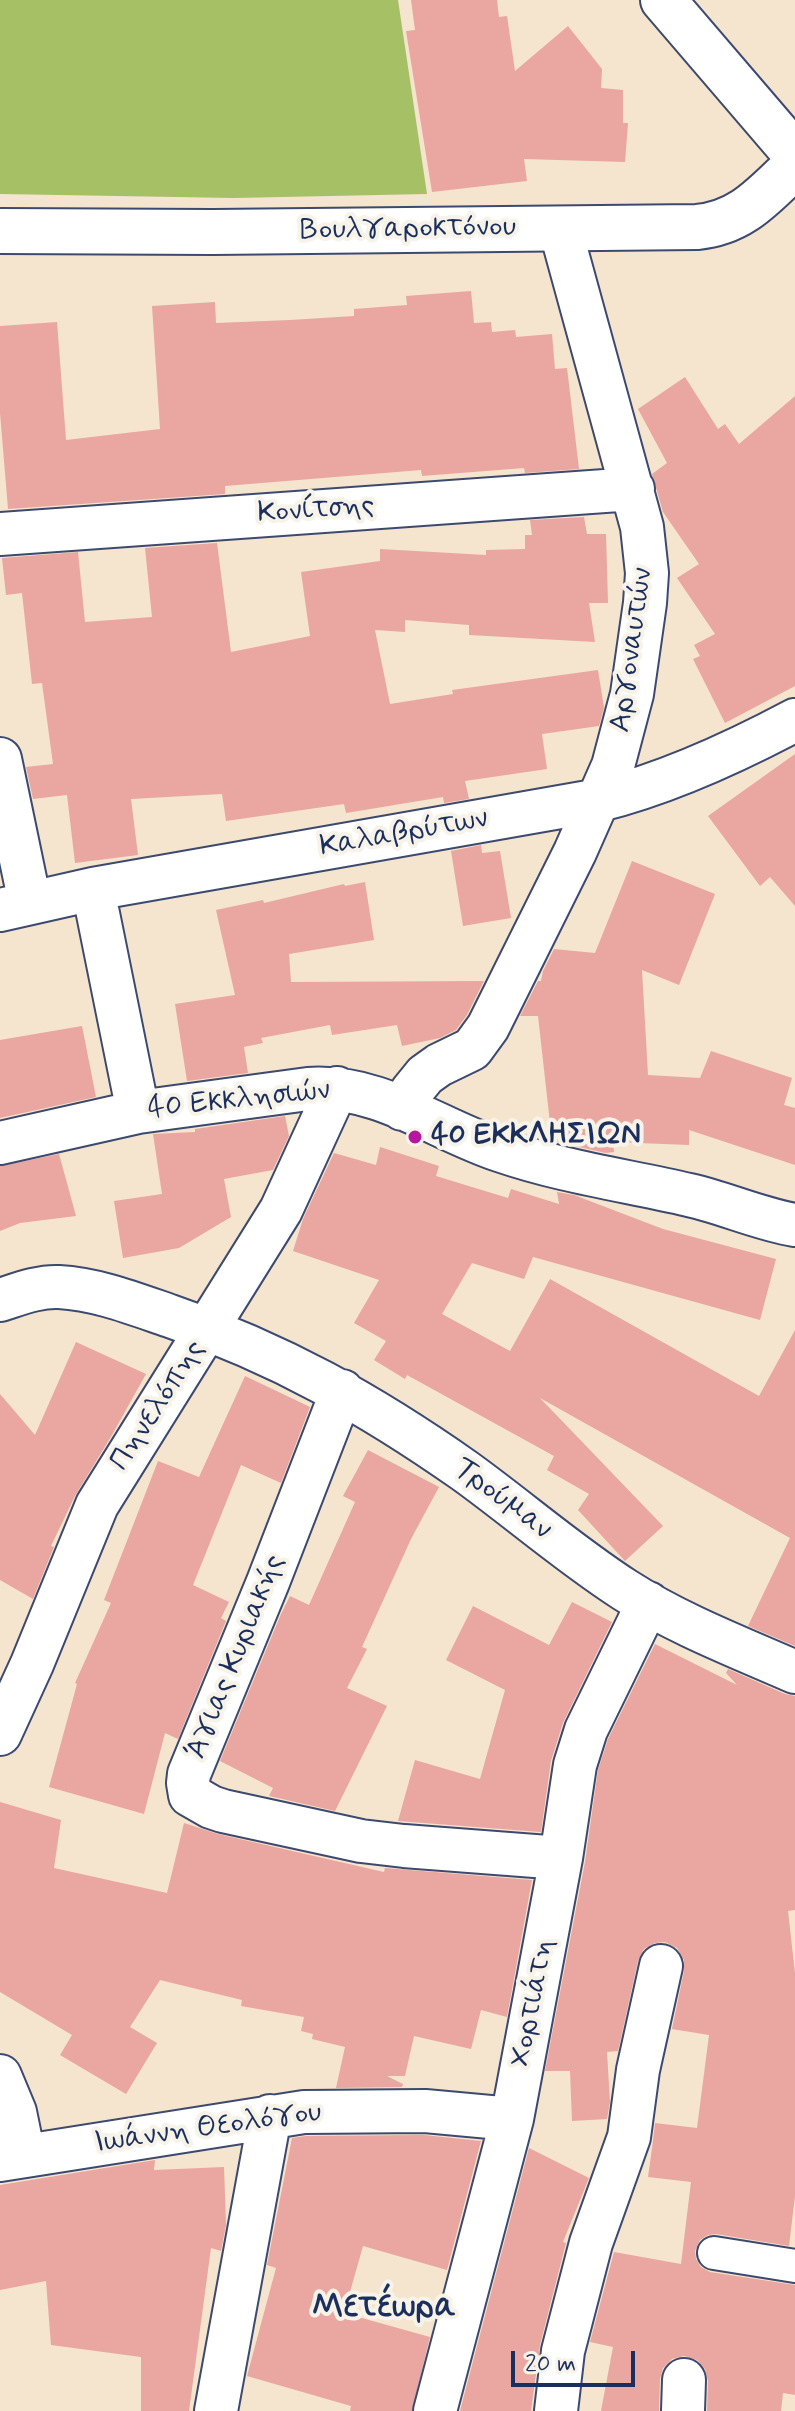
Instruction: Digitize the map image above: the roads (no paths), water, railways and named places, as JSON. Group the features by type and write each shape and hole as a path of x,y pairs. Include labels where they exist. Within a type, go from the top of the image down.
{"street":[{"path":"663,0 795,154"},
{"name":"Βουλγαροκτόνου","path":"0,231 228,232 713,226 751,207 795,166"},
{"name":"Αργοναυτών","path":"402,1109 425,1075 472,1049 488,1027 600,800 627,719 645,603 646,550 633,489 560,228"},
{"name":"Κονίτσης","path":"0,534 633,489"},
{"name":"Καλαβρύτων","path":"15,906 93,889 600,800 673,777 795,720"},
{"path":"0,759 15,906"},
{"path":"93,889 138,1112"},
{"name":"40 Εκκλησιών","path":"0,1143 138,1112 308,1089 337,1088 371,1095 495,1148 551,1167 695,1196 755,1216 795,1225"},
{"name":"Πηνελόπης","path":"0,1734 97,1505 291,1194 337,1088"},
{"name":"Τρούμαν","path":"0,1300 57,1287 100,1294 208,1329 276,1358 342,1391 466,1472 567,1549 648,1603 795,1672"},
{"name":"Άγιας Κυριακής","path":"342,1391 189,1774 190,1795 223,1811 361,1841 561,1858"},
{"name":"Χορτιάτη","path":"435,2411 512,2119 579,1750 648,1603"},
{"path":"556,2411 563,2351 591,2243 629,2137 638,2070 661,1966"},
{"path":"0,2076 15,2112 12,2158"},
{"name":"Ιωάννη Θεολόγου","path":"12,2158 304,2112 425,2111 512,2119"},
{"path":"216,2411 270,2116"},
{"path":"714,2253 795,2266"}],"place":[{"name":"40 ΕΚΚΛΗΣΙΩΝ","path":"415,1137"}],"district":[{"name":"Μετέωρα","path":"384,2309"}]}
